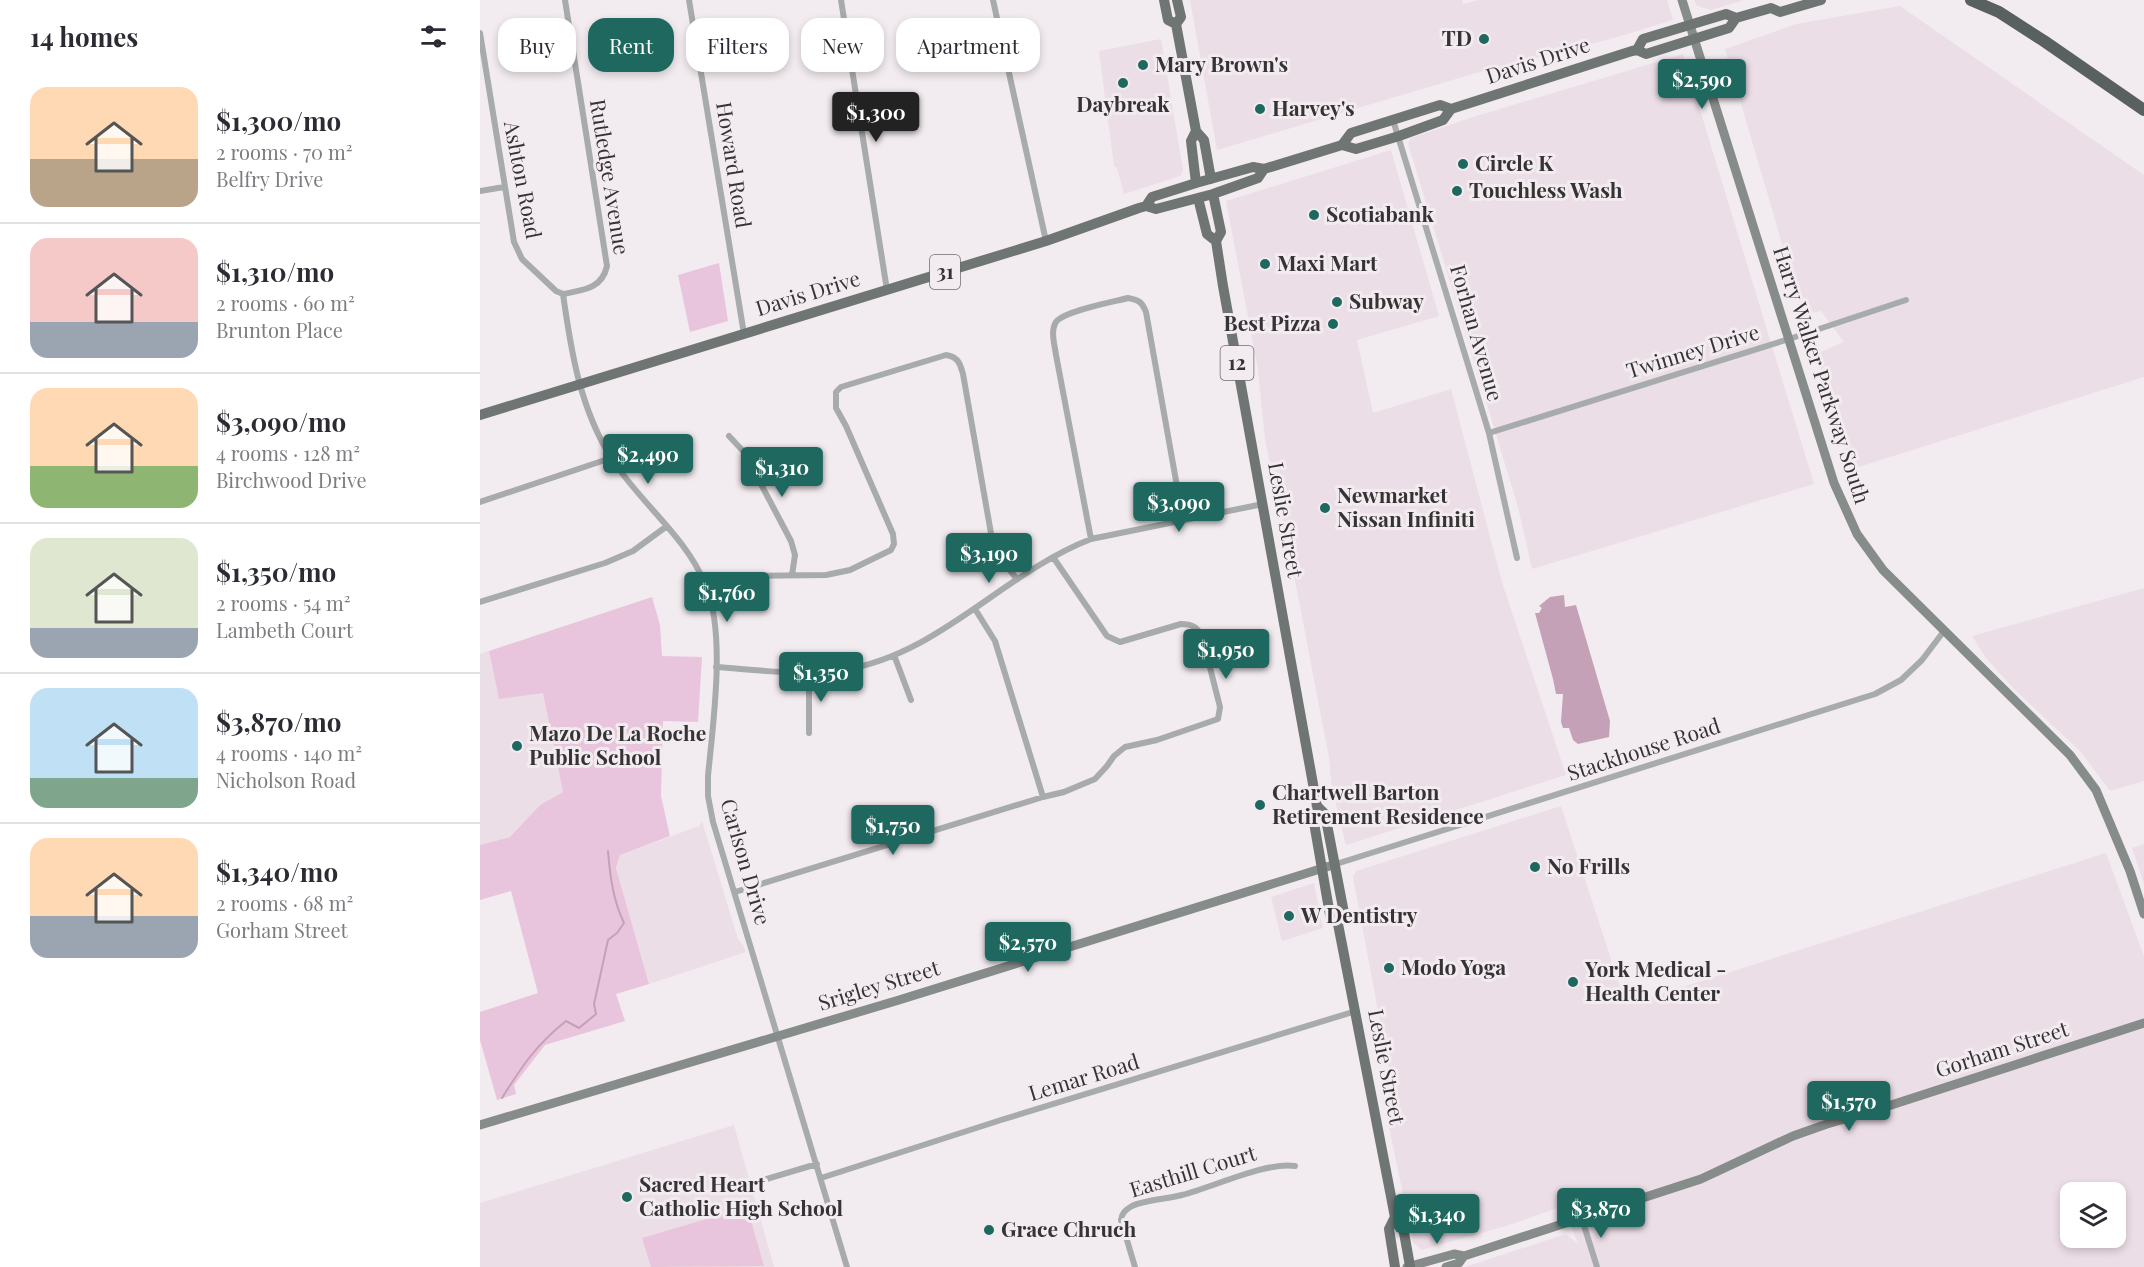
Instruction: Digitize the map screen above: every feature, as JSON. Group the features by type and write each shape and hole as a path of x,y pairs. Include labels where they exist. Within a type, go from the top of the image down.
{"highway":[{"path":"1971,0 1999,12 2144,110"}],"main road":[{"name":"Leslie Street","path":"1164,0 1168,20 1176,24"},
{"name":"Leslie Street","path":"1178,0 1181,16 1176,24 1196,131 1204,140 1211,179"},
{"name":"Davis Drive","path":"1146,206 1152,197 1252,167 1263,169 1342,145 1356,149 1399,136 1443,120 1451,110 1637,50 1646,54 1729,28 1736,18 1774,4 1780,12 1821,0"},
{"name":"Davis Drive","path":"1637,50 1643,39 1726,14 1736,18"},
{"name":"Davis Drive","path":"1342,145 1351,133 1440,105 1451,110"},
{"name":"Leslie Street","path":"1196,131 1191,141 1196,183"},
{"name":"Davis Drive","path":"480,416 1046,240 1146,206 1156,209 1213,194 1258,178 1263,169"},
{"name":"Leslie Street","path":"1213,194 1221,232 1216,241 1317,806 1313,817 1330,915 1338,924 1395,1217 1403,1227 1409,1267"},
{"name":"Leslie Street","path":"1198,198 1207,234 1216,241"},
{"name":"Leslie Street","path":"1317,806 1324,814 1344,913 1338,924"},
{"name":"Leslie Street","path":"1395,1217 1389,1229 1395,1267"}],"street":[{"name":"Rutledge Avenue","path":"563,294 599,283 605,276 607,266 566,0"},
{"name":"Howard Road","path":"689,0 744,335"},
{"path":"841,0 887,290"},
{"path":"993,0 1046,240"},
{"name":"Harry Walker Parkway South","path":"1682,0 1834,483 1857,534 1883,570 2070,755 2096,790 2130,871 2144,914"},
{"name":"Ashton Road","path":"480,33 514,242 522,259 556,291 563,294"},
{"name":"Forhan Avenue","path":"1393,120 1489,433 1517,558"},
{"name":"Leslie Street","path":"1211,179 1213,194"},
{"name":"Leslie Street","path":"1196,183 1198,198"},
{"path":"480,191 504,187"},
{"path":"563,294 572,357 580,384"},
{"path":"1091,539 1053,330 1057,321 1068,315 1128,298 1143,303 1146,312 1183,520"},
{"name":"Twinney Drive","path":"1489,433 1906,300"},
{"path":"705,585 751,576 826,575 850,570 891,550 894,544 893,534 836,408 836,392 841,387 946,355 954,356 960,362 992,539 1004,563 1017,579"},
{"name":"Carlson Drive","path":"580,384 593,424 611,458 687,553 705,585 717,633 708,796 713,822 847,1267"},
{"path":"729,436 744,452 791,541 795,555 792,575"},
{"path":"480,502 611,458"},
{"path":"716,667 809,672 843,670 871,664 894,656 948,627 1017,579 1053,557 1091,539 1263,504"},
{"path":"480,602 605,563 633,551 667,526"},
{"path":"735,892 1064,792 1095,779 1114,756 1125,747 1157,740 1218,719 1220,713 1209,662 1198,630 1188,624 1181,624 1120,642 1112,640 1053,557"},
{"path":"975,609 995,641 1043,797"},
{"name":"Stackhouse Road","path":"1333,865 1875,694 1901,680 1922,660 1944,631"},
{"path":"894,656 911,700"},
{"path":"809,672 809,733"},
{"name":"Srigley Street","path":"480,1125 899,1000 1333,865"},
{"name":"Lemar Road","path":"821,1178 1356,1011"},
{"name":"Gorham Street","path":"1409,1267 1454,1254 1464,1256 1582,1219 1701,1179 1793,1136 1827,1124 2144,1023"},
{"path":"753,1183 817,1164"},
{"name":"Easthill Court","path":"1135,1267 1121,1220 1125,1210 1134,1205 1184,1195 1270,1167 1295,1166"},
{"path":"1582,1219 1597,1267"},
{"name":"Gorham Street","path":"1446,1267 1459,1263 1464,1256"}],"shaded area":[{"path":"1190,0 1462,0 1463,4 1479,0 1667,0 1673,20 1614,38 1476,73 1217,150"},
{"path":"1694,0 1744,0 1711,10 1697,6"},
{"path":"1900,6 2144,175 2144,377 1852,469 1816,354 1844,342 1821,311 1803,315 1725,49 1796,24"},
{"path":"1161,39 1183,170 1180,176 1124,194 1117,168 1114,166 1099,51"},
{"path":"1683,54 1814,484 1532,569 1518,507 1408,143 1411,138 1473,117"},
{"path":"1391,150 1439,316 1357,340 1373,413 1451,389 1502,582 1566,775 1346,845 1332,788 1329,758 1294,575 1265,440 1258,369 1226,201"},
{"path":"719,263 728,321 690,332 678,275"},
{"path":"2144,588 2144,781 2110,791 2081,752 2014,689 1986,658 1972,636"},
{"path":"1564,595 1565,607 1576,605 1610,721 1609,737 1578,744 1573,740 1569,728 1563,728 1561,722 1563,694 1556,694 1535,613 1539,613 1542,608 1539,606 1550,597"},
{"path":"652,597 660,625 662,656 702,657 698,722 663,721 661,796 670,836 620,855 616,868 649,984 616,994 625,1021 545,1045 514,1085 516,1094 497,1100 480,1040 480,1012 538,993 511,891 480,900 480,845 510,837 540,805 563,792 543,693 499,699 489,651"},
{"name":"Mazo De La Roche Public School","path":"489,651 499,699 543,692 563,792 540,805 510,837 480,845 480,654"},
{"path":"1561,806 1626,1005 2106,853 2144,956 2144,1267 1465,1267 1566,1234 1578,1244 1563,1206 1506,1226 1421,1250 1413,1242 1380,1084 1391,1080 1353,877 1356,871"},
{"path":"702,821 738,939 746,952 649,984 616,868 620,855 699,826"},
{"path":"2144,844 2144,884 2132,848"},
{"path":"1314,883 1323,928 1282,941 1271,897"},
{"name":"Sacred Heart Catholic High School","path":"734,1125 774,1267 480,1267 480,1203"},
{"path":"747,1207 764,1266 651,1267 642,1238"}],"waterway":[{"path":"502,1098 530,1056 555,1030 566,1021 579,1028 596,1014 594,1004 608,940 624,923 617,906 608,851"}],"place":[{"name":"TD","path":"1484,39"},
{"name":"Mary Brown's","path":"1143,65"},
{"name":"Daybreak","path":"1123,83"},
{"name":"Harvey's","path":"1260,109"},
{"name":"Circle K","path":"1463,164"},
{"name":"Touchless Wash","path":"1457,191"},
{"name":"Scotiabank","path":"1314,215"},
{"name":"Maxi Mart","path":"1265,264"},
{"name":"Subway","path":"1337,302"},
{"name":"Best Pizza","path":"1333,324"},
{"name":"Newmarket Nissan Infiniti","path":"1325,508"},
{"name":"Mazo De La Roche Public School","path":"517,746"},
{"name":"Chartwell Barton Retirement Residence","path":"1260,805"},
{"name":"No Frills","path":"1535,867"},
{"name":"W Dentistry","path":"1289,916"},
{"name":"Modo Yoga","path":"1389,968"},
{"name":"York Medical - Health Center","path":"1573,982"},
{"name":"Sacred Heart Catholic High School","path":"627,1197"},
{"name":"Grace Chruch","path":"989,1230"}]}
